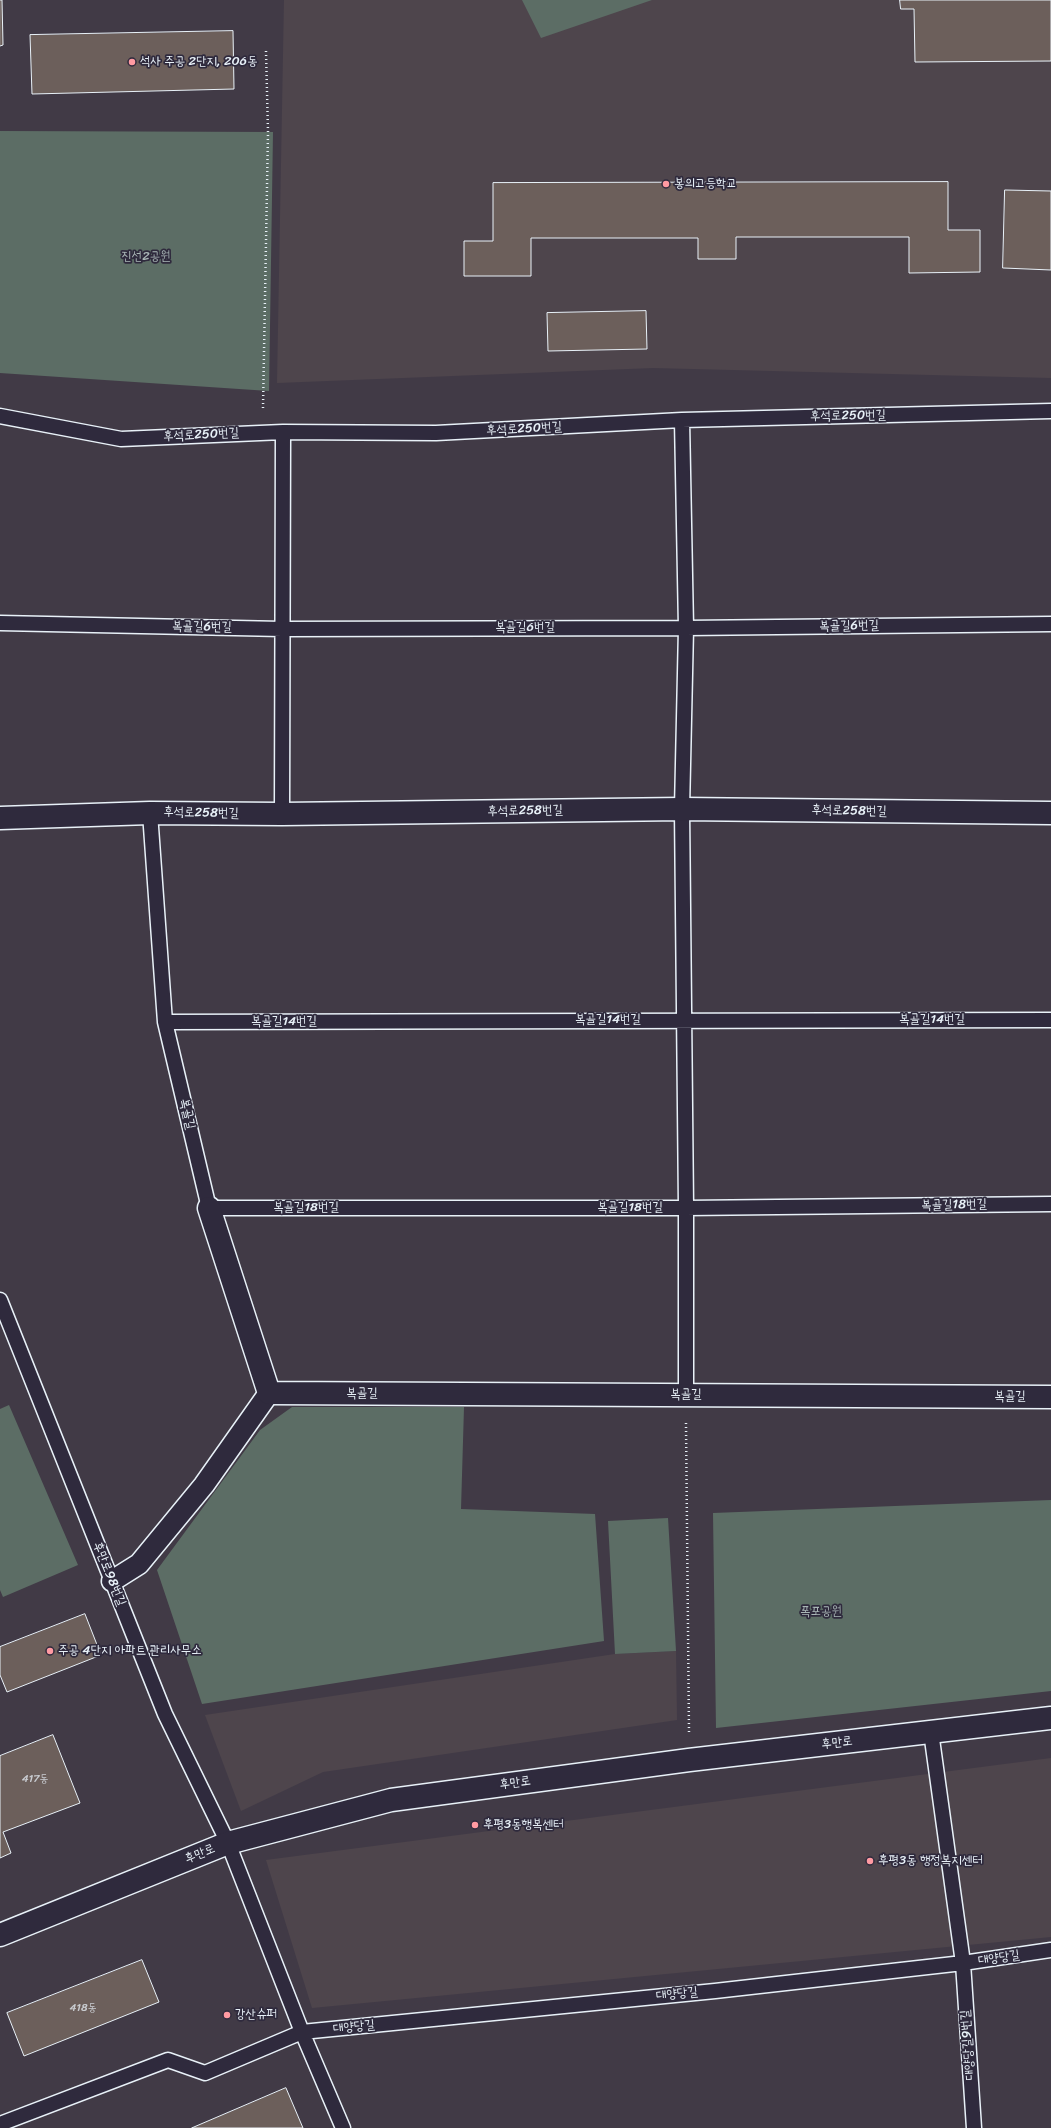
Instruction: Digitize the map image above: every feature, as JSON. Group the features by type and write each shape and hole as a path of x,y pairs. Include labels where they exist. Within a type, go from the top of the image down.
{"street":[{"name":"후석로258번길","path":"0,818 150,813 282,814 682,809 1051,813"},
{"name":"복골길","path":"209,1208 270,1393 1051,1397"},
{"path":"112,1581 139,1564 204,1485 270,1393"},
{"name":"후만로","path":"0,1936 228,1843 391,1800 689,1760 1051,1718"}],"lane":[{"name":"후석로250번길","path":"0,416 121,439 283,432 436,433 682,420 1051,411"},
{"path":"682,420 686,628 682,809 686,1208 686,1396"},
{"path":"282,814 283,432"},
{"name":"복골길6번길","path":"0,622 282,629 686,628 1051,624"},
{"name":"복골길","path":"150,813 165,1022 209,1208"},
{"name":"복골길14번길","path":"165,1022 1051,1020"},
{"name":"복골길18번길","path":"209,1208 686,1208 1051,1204"},
{"name":"후만로98번길","path":"0,1300 166,1714 228,1843"},
{"name":"대양당길9번길","path":"931,1732 963,1963 974,2128"},
{"path":"228,1843 302,2032 343,2128"},
{"name":"대양당길","path":"0,2124 168,2060 205,2073 302,2032 715,1991 963,1963 1051,1950"}],"path":[{"path":"264,386 268,132 266,51"},
{"path":"686,1396 689,1760"}],"shaded area":[{"name":"봉의고등학교","path":"284,0 1051,0 1051,378 653,368 277,383"},
{"path":"676,1651 677,1720 323,1772 241,1811 205,1715 615,1654"},
{"path":"1051,1758 1051,1937 312,2008 266,1860"}],"green space":[{"path":"522,0 652,0 541,38"},
{"name":"진선2공원","path":"0,131 273,132 269,391 0,373"},
{"path":"9,1405 78,1565 3,1597 0,1590 0,1409"},
{"path":"292,1407 464,1407 461,1509 595,1514 604,1641 202,1704 157,1570 260,1430"},
{"name":"폭포공원","path":"1051,1500 1051,1691 716,1728 713,1513"},
{"path":"668,1518 676,1651 615,1654 608,1521"}],"building":[{"path":"0,0 2,0 3,45 0,46"},
{"path":"900,0 1051,0 1051,61 915,62 914,9 901,9"},
{"name":"석사 주공 2단지, 206동","path":"233,31 234,89 32,94 30,35"},
{"path":"948,182 948,230 980,230 980,272 909,273 909,237 736,237 736,259 698,259 698,238 531,238 531,276 464,276 464,241 493,241 493,183"},
{"path":"1005,190 1051,191 1051,270 1003,268"},
{"path":"646,311 647,349 548,351 547,313"},
{"name":"주공 4단지 아파트 관리사무소","path":"85,1614 101,1655 7,1692 0,1675 0,1647"},
{"path":"53,1735 80,1803 3,1832 11,1853 0,1858 0,1756"},
{"path":"142,1960 159,2002 24,2056 7,2013"},
{"path":"286,2088 303,2128 192,2128"}],"place":[{"name":"석사 주공 2단지, 206동","path":"132,62"},
{"name":"봉의고등학교","path":"666,184"},
{"name":"주공 4단지 아파트 관리사무소","path":"50,1651"},
{"name":"후평3동행복센터","path":"475,1825"},
{"name":"후평3동 행정복지센터","path":"870,1861"},
{"name":"강산슈퍼","path":"227,2015"}]}
